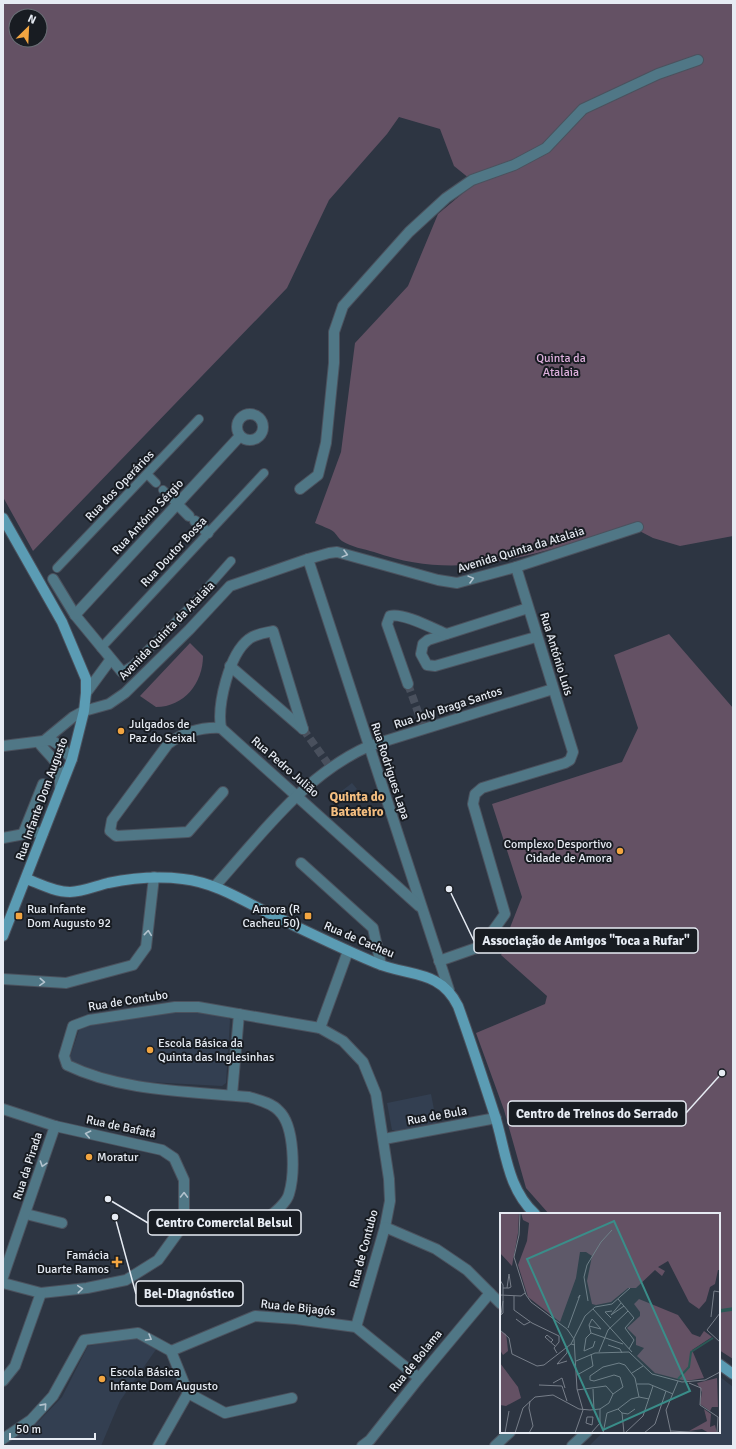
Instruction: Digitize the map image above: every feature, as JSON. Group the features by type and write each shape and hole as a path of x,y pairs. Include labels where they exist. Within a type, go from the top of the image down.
{"main road":[{"name":"Rua Infante Dom Augusto","path":"3,518 65,628 86,679 84,711 72,759 27,879 3,936"},
{"name":"Rua de Cacheu","path":"27,879 47,887 70,892 111,883 154,877 184,879 215,886 348,952 381,966 433,978 449,990 458,1006 496,1118 513,1185 524,1204 534,1213"},
{"path":"720,1365 733,1374"}],"street":[{"path":"300,489 318,475 326,443 334,363 334,332 344,306 409,232 446,198 472,180 514,165 546,148 583,109 658,74 698,60"},
{"name":"Rua dos Operários","path":"57,568 148,475 199,420"},
{"name":"Rua António Sérgio","path":"75,615 240,436"},
{"name":"Rua Doutor Bossa","path":"101,648 264,473"},
{"path":"148,475 156,483"},
{"path":"163,490 208,533"},
{"name":"Avenida Quinta da Atalaia","path":"42,742 73,717 84,711 109,704 126,693 189,630 230,586 308,559 337,552 451,583 458,583 516,567 638,527"},
{"name":"Rua Rodrigues Lapa","path":"308,559 420,906 449,990"},
{"path":"53,579 75,615 122,672 133,665 193,604 231,561"},
{"name":"Rua António Luís","path":"439,961 482,946 505,914 473,804 475,794 482,788 565,763 570,760 572,749 536,637 516,567"},
{"path":"528,608 426,641 423,644 421,654 427,664 438,666 536,637"},
{"path":"408,684 387,624 390,616 395,615 412,620 446,634"},
{"path":"223,792 188,832 116,836 110,831 112,820 168,744 180,736 205,728 221,728 219,715 230,666 233,659 247,640 254,636 273,631 303,729 230,666"},
{"path":"86,693 111,659"},
{"name":"Rua Joly Braga Santos","path":"215,886 297,794 347,757 369,746 552,688"},
{"name":"Rua Pedro Julião","path":"221,728 297,794 420,906"},
{"path":"3,746 52,740 72,759"},
{"path":"42,742 60,767 60,791"},
{"path":"51,755 72,759"},
{"name":"Rua Infante Dom Augusto","path":"23,834 43,784"},
{"path":"3,838 35,832 43,833"},
{"path":"301,863 373,928 381,966"},
{"path":"3,979 66,983 133,965 146,947 154,877"},
{"path":"320,1028 348,952"},
{"name":"Rua de Contubo","path":"184,1224 237,1223 266,1218 278,1208 289,1195 292,1168 291,1141 288,1126 280,1111 266,1102 232,1095 128,1085 86,1074 67,1065 64,1056 73,1026 89,1020 176,1007 198,1007 320,1028 343,1041 363,1062 376,1094 384,1139 390,1201 385,1227 356,1327"},
{"path":"232,1095 239,1014"},
{"name":"Rua de Bafatá","path":"3,1109 55,1126 162,1150 174,1158 184,1180 184,1224"},
{"name":"Rua de Bula","path":"384,1139 496,1118"},
{"name":"Rua da Pirada","path":"3,1277 6,1258 26,1214 55,1126"},
{"name":"Rua da Pirada","path":"26,1214 62,1223"},
{"path":"3,1283 41,1293 87,1288 126,1280 158,1260 184,1224"},
{"path":"385,1227 436,1249 467,1270 500,1303"},
{"path":"3,1381 15,1366 41,1293"},
{"name":"Rua de Bolama","path":"362,1446 370,1440 419,1378 490,1293"},
{"name":"Rua de Bijagós","path":"172,1351 255,1316 296,1319 356,1327"},
{"path":"356,1327 419,1378"},
{"path":"3,1439 31,1420 53,1396 84,1340 138,1332 172,1351 188,1393 225,1413 292,1398"},
{"path":"158,1446 188,1393"},
{"path":"495,1446 509,1433"},
{"path":"572,1446 586,1433"}],"shaded area":[{"path":"352,783 357,789 344,799 339,793"},
{"name":"Escola Básica da Quinta das Inglesinhas","path":"195,1011 228,1017 230,1020 226,1083 222,1086 130,1081 72,1062 70,1057 79,1030 84,1027 147,1014"},
{"path":"431,1094 437,1125 396,1131 392,1130 387,1103"},
{"name":"Escola Básica Infante Dom Augusto","path":"139,1337 157,1348 120,1401 101,1446 6,1446 8,1441 39,1421 62,1397 88,1346"},
{"path":"720,1377 733,1387 733,1446 589,1446 602,1433 720,1433"}],"green space":[{"name":"Quinta da Atalaia","path":"3,3 733,3 733,536 680,546 653,538 628,525 534,554 502,561 471,565 439,565 407,561 353,546 342,541 334,532 315,523 341,452 355,343 408,286 438,214 475,183 454,166 440,129 399,117 387,134 329,200 287,288 33,551 3,497"},
{"name":"Complexo Desportivo Cidade de Amora","path":"669,634 733,708 733,1359 720,1351 720,1213 548,1213 526,1188 504,1110 476,1033 545,1004 547,996 501,955 505,948 504,943 522,897 492,804 622,762 638,728 614,655"},
{"path":"190,643 203,656 200,675 190,692 175,703 156,707 140,696"}],"waterway":[{"path":"720,1311 733,1309"}],"tunnel":[{"path":"408,684 424,729"},
{"path":"303,729 331,768"}],"place":[{"name":"Julgados de Paz do Seixal","path":"121,731"},
{"name":"Complexo Desportivo Cidade de Amora","path":"620,851"},
{"name":"Associação de Amigos \"Toca a Rufar\"","path":"449,889"},
{"name":"Rua Infante Dom Augusto 92","path":"19,916"},
{"name":"Amora (R Cacheu 50)","path":"308,916"},
{"name":"Escola Básica da Quinta das Inglesinhas","path":"150,1050"},
{"name":"Centro de Treinos do Serrado","path":"722,1073"},
{"name":"Moratur","path":"89,1157"},
{"name":"Centro Comercial Belsul","path":"108,1199"},
{"name":"Bel-Diagnóstico","path":"115,1217"},
{"name":"Famácia Duarte Ramos","path":"117,1262"},
{"name":"Escola Básica Infante Dom Augusto","path":"102,1379"}],"district":[{"name":"Quinta do Batateiro","path":"357,804"}]}
